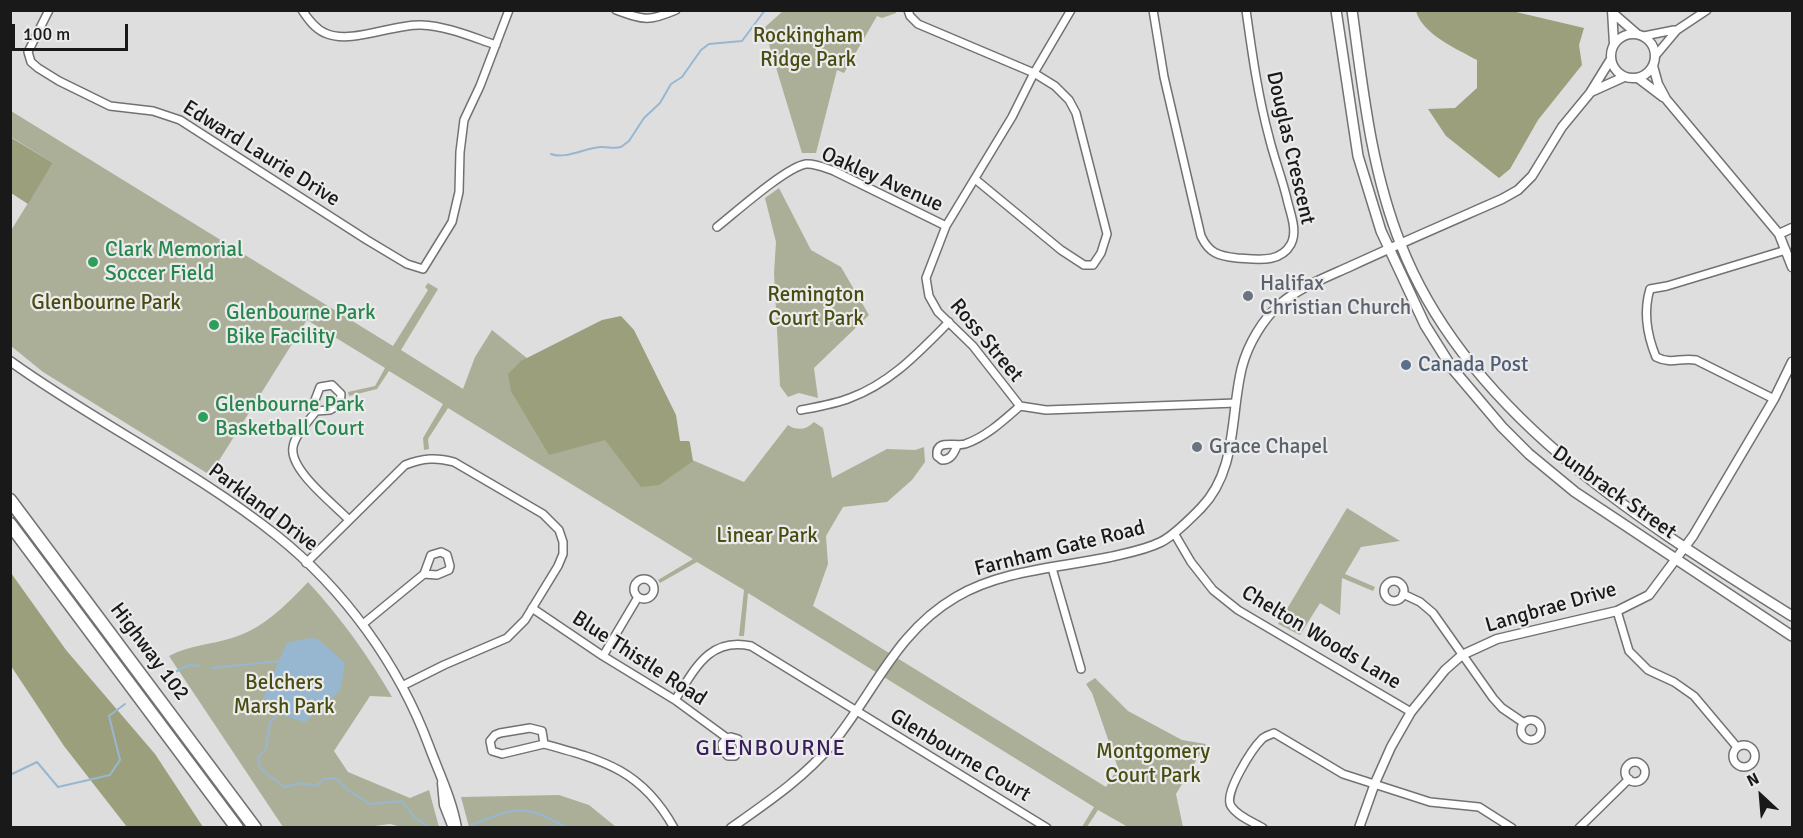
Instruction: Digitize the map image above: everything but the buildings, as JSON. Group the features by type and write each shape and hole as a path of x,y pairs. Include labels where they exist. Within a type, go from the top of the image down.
{"highway":[{"name":"Highway 102","path":"10,500 255,828"},
{"name":"Highway 102","path":"10,524 237,828"}],"main road":[{"name":"Dunbrack Street","path":"1336,10 1359,156 1388,248 1425,325 1446,359 1502,427 1529,454 1575,492 1792,636"},
{"name":"Dunbrack Street","path":"1352,10 1374,156 1400,243 1433,309 1483,378 1510,408 1566,462 1685,548 1792,616"}],"street":[{"name":"Edward Laurie Drive","path":"49,10 28,52 31,62 38,68 110,106 153,111 180,120 367,240 407,264 423,269 452,222 459,192 459,152 465,120 496,45"},
{"path":"302,10 313,25 325,33 340,37 418,25 442,27 496,45 509,10"},
{"path":"616,10 644,20 658,18 676,10"},
{"path":"908,10 910,16 918,24 1034,73 1055,86 1069,100 1076,113 1107,234 1101,253 1093,265 1084,265 1061,250 975,178"},
{"name":"Ross Street","path":"1071,10 1034,73 1012,117 946,226 926,278 929,296 938,312 973,346 1020,406 1046,410 1236,403"},
{"name":"Douglas Crescent","path":"1153,10 1164,77 1185,160 1191,198 1206,248 1228,257 1268,260 1280,256 1289,246 1294,230 1269,137 1246,10"},
{"path":"1638,78 1653,66 1656,55 1677,30 1707,10"},
{"path":"1613,12 1652,44 1656,55"},
{"path":"1613,12 1614,44 1611,59 1613,67 1624,76 1638,78 1666,99"},
{"path":"1614,44 1624,35 1677,30"},
{"name":"Farnham Gate Road","path":"731,828 784,791 832,744 906,637 938,608 975,587 1024,572 1136,551 1162,542 1174,533 1203,506 1221,478 1232,441 1242,365 1262,324 1278,306 1291,296 1388,248 1502,200 1518,190 1532,176 1562,128 1590,93 1611,59"},
{"path":"1653,66 1658,84 1666,99 1779,234 1792,267"},
{"path":"1590,93 1624,76"},
{"name":"Oakley Avenue","path":"717,227 790,171 805,164 834,171 946,226"},
{"path":"1779,234 1792,228"},
{"path":"1774,399 1696,360 1672,362 1656,357 1647,329 1646,303 1650,289 1667,286 1786,250"},
{"path":"801,410 849,399 871,389 896,373 948,322"},
{"name":"Parkland Drive","path":"10,361 72,404 232,503 278,536 306,562 363,624 402,686 420,721 442,780 444,806 455,828"},
{"name":"Langbrae Drive","path":"1359,828 1391,747 1411,712 1445,670 1462,655 1497,639 1617,611 1649,595 1685,548 1774,399 1792,362"},
{"path":"957,446 974,440 999,425 1020,406"},
{"path":"316,411 297,436 293,447 294,458 298,469 349,520"},
{"path":"306,562 405,465 427,458 440,458 454,462 543,514 559,531 563,542 562,554 518,629 507,638 444,664 402,686"},
{"name":"Chelton Woods Lane","path":"1174,533 1191,562 1213,590 1238,610 1411,712"},
{"path":"1052,568 1082,669"},
{"path":"363,624 424,574"},
{"path":"1403,594 1420,602 1433,612 1493,698 1502,708 1524,723"},
{"path":"603,656 638,597"},
{"name":"Blue Thistle Road","path":"532,608 603,656 675,700 727,738"},
{"path":"1617,611 1629,651 1648,670 1674,682 1694,696 1737,747"},
{"name":"Glenbourne Court","path":"675,700 696,668 710,653 719,647 740,644 751,646 1047,828"},
{"path":"544,744 542,731 536,728 500,733 490,741 492,751 502,754 544,744 597,759 625,772 658,802 674,828"},
{"path":"1263,828 1236,811 1228,799 1234,782 1262,738 1274,733 1343,774 1430,802 1479,807 1512,828"},
{"path":"1580,828 1629,779"}],"green space":[{"name":"Rockingham Ridge Park","path":"784,10 896,11 882,18 877,16 844,73 837,70 816,153 802,153 764,28"},
{"path":"1416,11 1512,11 1584,28 1579,45 1582,65 1538,120 1510,169 1499,178 1446,136 1428,109 1455,108 1477,88 1477,60 1433,34 1425,27"},
{"path":"11,111 393,346 428,290 425,287 428,283 438,289 401,350 463,389 475,357 492,330 610,425 744,482 788,425 801,429 814,422 823,428 832,478 887,449 915,450 924,447 925,462 912,480 887,502 843,507 826,536 828,564 813,606 1106,787 1118,768 1092,693 1086,684 1095,678 1128,711 1182,740 1206,744 1176,794 1183,827 1128,827 1098,810 1087,827 1082,827 1094,807 748,593 744,636 739,636 744,590 697,562 660,583 658,580 693,559 448,408 428,439 429,449 424,450 423,438 443,404 389,371 377,389 349,396 348,392 375,386 385,368 307,320 210,475 43,372 11,346 10,232 53,163 11,137"},
{"path":"10,137 53,163 28,204 11,193"},
{"name":"Remington Court Park","path":"779,188 811,250 841,267 869,315 814,368 818,398 799,393 788,397 780,386 774,273 776,242 765,198"},
{"path":"621,316 634,330 676,415 680,441 690,443 693,461 659,485 641,487 605,440 549,455 511,391 508,374 521,361 602,320"},
{"path":"1347,508 1400,541 1361,547 1345,574 1375,587 1373,591 1342,578 1340,615 1320,603 1300,635 1278,624"},
{"path":"11,573 66,650 155,754 203,827 127,827 64,746 11,666"},
{"name":"Belchers Marsh Park","path":"308,582 353,637 392,697 370,696 334,751 348,772 410,798 429,790 439,827 402,827 390,824 360,828 283,827 169,656 244,634 282,608"},
{"path":"559,795 589,805 616,827 469,827 461,797"}],"water":[{"path":"309,638 318,639 345,663 340,691 305,722 284,716 263,698 287,643"}],"waterway":[{"path":"551,154 562,155 602,147 621,147 629,141 644,118 660,103 671,84 682,77 701,50 709,44 742,41 765,10"},
{"path":"211,668 281,661"},
{"path":"163,678 189,665 200,666"},
{"path":"10,775 37,762 58,787 110,775 120,760 109,716 125,704"},
{"path":"280,713 270,722 266,749 258,757 260,768 284,787 300,783 316,786 325,778 337,779 346,789 370,804 402,801 415,818 432,828"},
{"path":"471,825 496,815 522,810 539,814 569,828"}],"place":[{"name":"Clark Memorial Soccer Field","path":"93,262"},
{"name":"Halifax Christian Church","path":"1248,296"},
{"name":"Glenbourne Park Bike Facility","path":"214,325"},
{"name":"Canada Post","path":"1406,365"},
{"name":"Glenbourne Park Basketball Court","path":"203,417"},
{"name":"Grace Chapel","path":"1197,447"}],"district":[{"name":"GLENBOURNE","path":"771,749"}],"park label":[{"name":"Glenbourne Park","path":"106,303"},
{"name":"Linear Park","path":"767,536"},
{"name":"Montgomery Court Park","path":"1153,764"}]}
